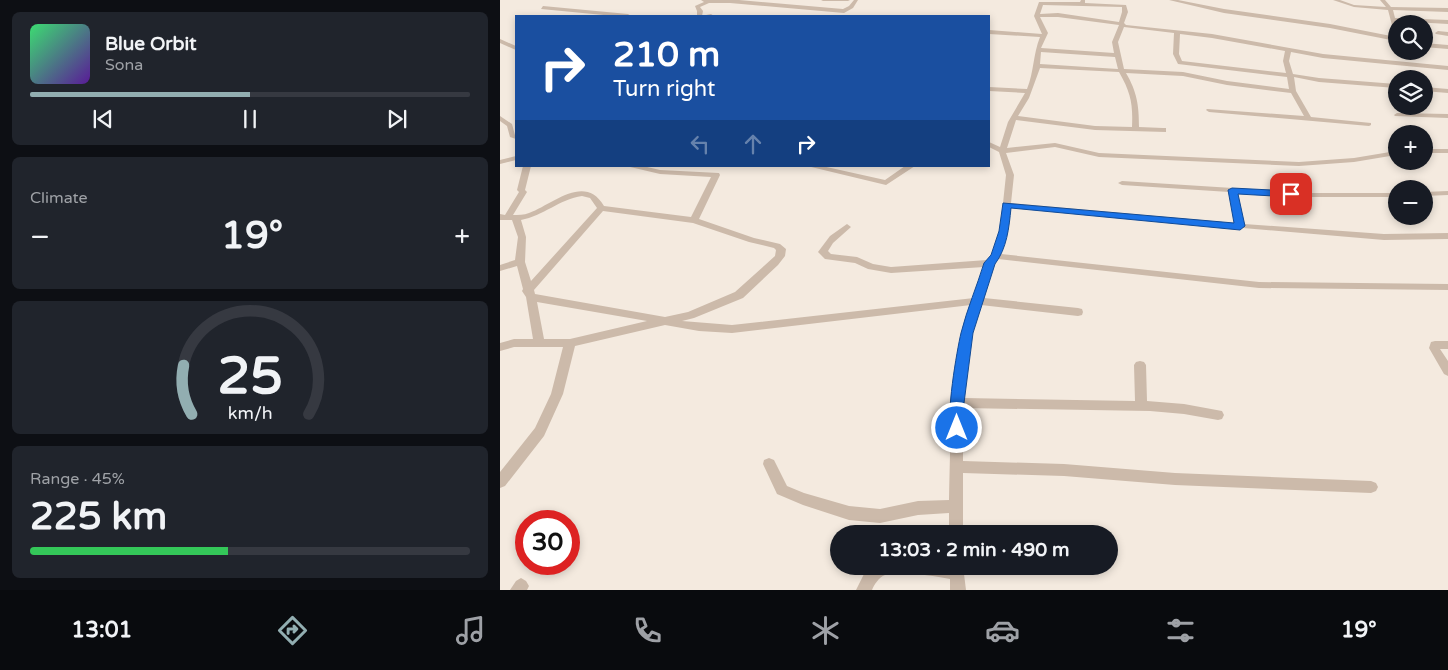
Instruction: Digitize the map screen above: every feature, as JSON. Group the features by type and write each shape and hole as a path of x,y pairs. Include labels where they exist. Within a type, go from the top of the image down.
{"street":[{"path":"732,2 742,0"},
{"path":"827,0 848,0"},
{"path":"699,15 700,11 697,6 705,1 843,13 856,0"},
{"path":"1127,0 1115,42 1121,70 1130,85 1136,106 1135,130"},
{"path":"1171,0 1202,3 1388,37"},
{"path":"1339,0 1354,6 1389,9 1448,10"},
{"path":"1382,0 1392,15"},
{"path":"956,525 957,403 967,333 1004,231 1010,175 1002,150 1008,130 1029,91 1037,66 1038,50 1044,36 1044,30 1040,26 1037,16 1043,1 1124,6"},
{"path":"1430,4 1435,9"},
{"path":"543,8 617,15"},
{"path":"1037,16 1058,15 1212,36 1288,50 1367,61 1448,68"},
{"path":"1433,21 1448,22"},
{"path":"990,32 1044,36"},
{"path":"1177,32 1176,54 1180,63 1319,80 1388,85"},
{"path":"1438,33 1448,34"},
{"path":"500,41 515,48"},
{"path":"1433,46 1448,47"},
{"path":"1038,50 1117,54"},
{"path":"1288,50 1286,61 1293,91 1308,118"},
{"path":"1037,66 1183,74 1227,83 1293,91"},
{"path":"990,89 1029,91"},
{"path":"1433,90 1448,91"},
{"path":"1210,110 1369,124"},
{"path":"1397,115 1448,116"},
{"path":"500,118 513,123"},
{"path":"1015,118 1095,128 1163,130"},
{"path":"500,129 513,123"},
{"path":"513,123 513,135 515,136"},
{"path":"990,144 1002,150 1055,145 1099,155 1299,164 1354,160 1388,154"},
{"path":"1433,151 1448,151"},
{"path":"500,162 515,158"},
{"path":"508,218 523,192 521,190 527,167"},
{"path":"635,167 660,172 716,175 694,220"},
{"path":"815,167 886,183 910,167"},
{"path":"1122,183 1310,195 1388,195"},
{"path":"1232,190 1240,226"},
{"path":"1433,194 1448,193"},
{"path":"508,218 532,214 573,196 584,194 590,194 601,208"},
{"path":"1006,205 1384,237 1448,236"},
{"path":"500,347 514,343 570,342 667,321 690,314 739,295 758,279 780,256 780,249 777,246 752,240 694,220 601,208"},
{"path":"529,294 601,208"},
{"path":"508,218 522,237 520,262 539,343"},
{"path":"848,227 836,234 826,245 822,252 824,255 828,258 857,260 872,267 891,270 993,259 1251,284 1448,287"},
{"path":"500,268 520,262"},
{"path":"529,294 690,327 732,329 978,302 1017,304 1078,312"},
{"path":"500,482 540,432 557,394 570,342"},
{"path":"1448,345 1435,345 1434,348 1448,371"},
{"path":"1140,365 1141,406"},
{"path":"957,403 1141,406 1183,408 1218,415"},
{"path":"769,464 782,490 803,499 849,512 880,516 918,508 957,506"},
{"path":"957,467 1064,470 1184,480 1371,487"},
{"path":"864,590 873,575"},
{"path":"957,575 958,590"}],"route":[{"path":"957,428 957,403 967,333 982,284 990,263 996,256 1004,231 1006,205 1240,226 1232,190 1291,194"}]}
